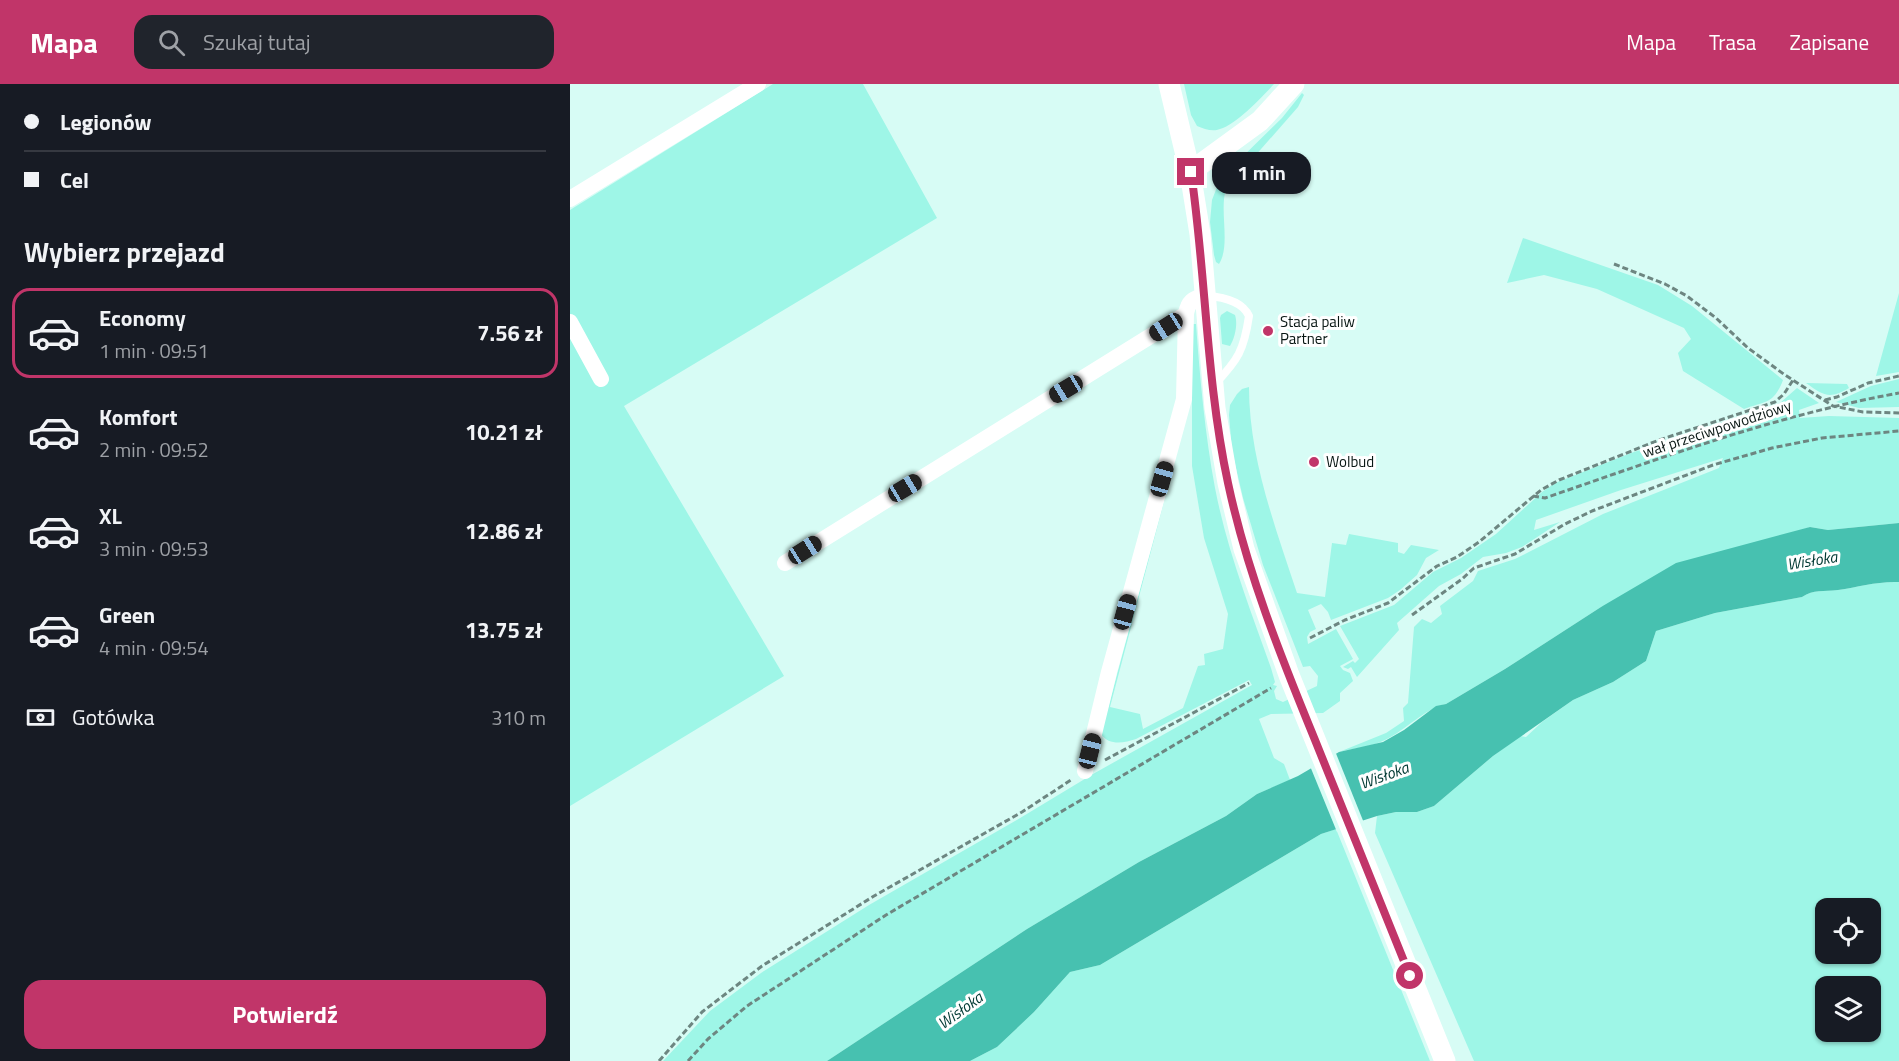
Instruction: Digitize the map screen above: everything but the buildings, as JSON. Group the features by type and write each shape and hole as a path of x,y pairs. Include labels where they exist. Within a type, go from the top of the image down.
{"street":[{"path":"570,199 758,84"},
{"path":"1169,84 1191,172 1200,234 1213,387 1228,483 1244,549 1289,675 1445,1061"},
{"path":"1191,172 1260,121 1294,84"},
{"path":"1085,771 1109,672 1184,399 1188,305 1195,298 1205,296"},
{"path":"785,563 1186,314"},
{"path":"570,322 601,379"}],"lane":[{"path":"1205,296 1218,297 1241,305 1249,316 1245,342 1240,353 1213,387"}],"path":[{"path":"1614,264 1665,284 1687,296 1716,318 1748,348 1833,406 1863,412 1899,413"},
{"path":"1823,400 1837,398 1868,383 1899,376"},
{"path":"1310,638 1345,620 1388,603 1437,566 1457,557 1479,542 1533,496 1559,480 1659,440 1775,402 1784,394 1793,380"},
{"name":"wał przeciwpowodziowy","path":"1533,496 1545,498 1693,447 1833,406 1899,393"},
{"path":"1412,615 1474,568 1515,554 1565,524 1592,512 1713,465 1772,448 1822,438 1899,431"},
{"path":"660,1061 702,1012 762,966 874,896 1022,812 1085,771 1249,683"},
{"path":"688,1061 708,1039 747,1006 886,915 1270,688"}],"shaded area":[{"path":"773,84 863,84 937,218 624,406 784,676 570,806 570,210"},
{"path":"1184,84 1274,84 1241,116 1227,126 1214,130 1197,126 1191,115"},
{"path":"1302,93 1304,95 1298,107 1226,189 1224,198 1225,238 1219,264 1214,255 1210,222 1212,200 1217,187 1228,171 1282,118"},
{"path":"1523,238 1658,285 1692,306 1783,380 1780,388 1768,401 1744,409 1683,371 1678,353 1691,339 1684,328 1597,289 1544,275 1507,283"},
{"path":"1899,293 1899,372 1876,376"},
{"path":"1227,311 1235,315 1236,319 1236,331 1230,346 1222,344 1220,318"},
{"path":"1192,324 1196,324 1211,468 1220,511 1240,579 1271,668 1275,682 1273,685 1277,686 1274,691 1276,699 1283,702 1317,686 1318,676 1310,666 1303,667 1263,565 1243,498 1232,451 1229,415 1230,405 1242,389 1249,387 1253,440 1258,466 1297,593 1325,597 1332,543 1346,545 1349,534 1398,543 1398,552 1404,554 1411,545 1439,550 1426,558 1417,575 1388,598 1331,620 1321,604 1308,610 1316,629 1307,637 1308,644 1336,629 1353,659 1340,666 1350,673 1353,681 1340,693 1340,701 1323,713 1271,714 1259,719 1274,758 1284,764 1290,780 1257,794 1226,816 1139,862 1027,929 827,1061 663,1061 710,1011 761,973 869,905 1093,774 1252,685 1249,680 1136,739 1112,742 1101,734 1181,437 1110,707 1140,714 1143,729 1183,708 1198,666 1205,665 1204,654 1223,649 1228,614 1204,538 1192,466"},
{"path":"1899,379 1899,407 1859,408 1836,402 1871,386"},
{"path":"1806,383 1847,384 1849,388 1831,395 1817,391"},
{"path":"1797,388 1819,403 1799,410 1800,418 1829,416 1899,418 1899,523 1828,530 1810,527 1601,607 1505,669 1446,704 1430,710 1393,736 1374,744 1339,752 1386,733 1404,721 1403,708 1408,703 1414,627 1422,619 1431,623 1442,614 1440,606 1473,581 1478,571 1515,559 1603,514 1719,468 1723,458 1536,520 1534,530 1560,522 1522,547 1506,553 1483,557 1461,574 1439,586 1397,623 1399,630 1357,677 1351,667 1348,669 1343,667 1359,659 1340,626 1394,605 1433,572 1461,558 1496,534 1555,483 1631,453 1780,403"},
{"path":"1899,582 1899,1061 1474,1061 1375,833 1377,816 1396,812 1417,812 1434,806 1520,736 1526,737 1542,722 1573,700 1613,682 1646,661 1656,631 1715,613 1802,597 1815,592"},
{"path":"1336,829 1430,1061 970,1061 997,1047 1034,1012 1070,972 1100,965 1321,834"}],"water":[{"name":"Wisłoka","path":"1899,523 1899,582 1883,582 1815,592 1802,597 1715,613 1656,631 1646,661 1613,682 1573,700 1493,756 1434,806 1417,812 1396,812 1377,816 1321,834 1100,965 1070,972 1034,1012 997,1047 970,1061 827,1061 1027,929 1139,862 1226,816 1257,794 1298,776 1339,752 1383,742 1404,730 1436,706 1446,704 1505,669 1601,607 1676,563 1810,527 1828,530"}],"pier":[{"path":"1335,751 1364,823 1337,832 1310,766"}],"place":[{"name":"Stacja paliw Partner","path":"1268,331"},
{"name":"Wolbud","path":"1314,462"}],"route":[{"path":"1191,172 1200,234 1215,408 1228,483 1244,549 1289,675 1410,976"}]}
